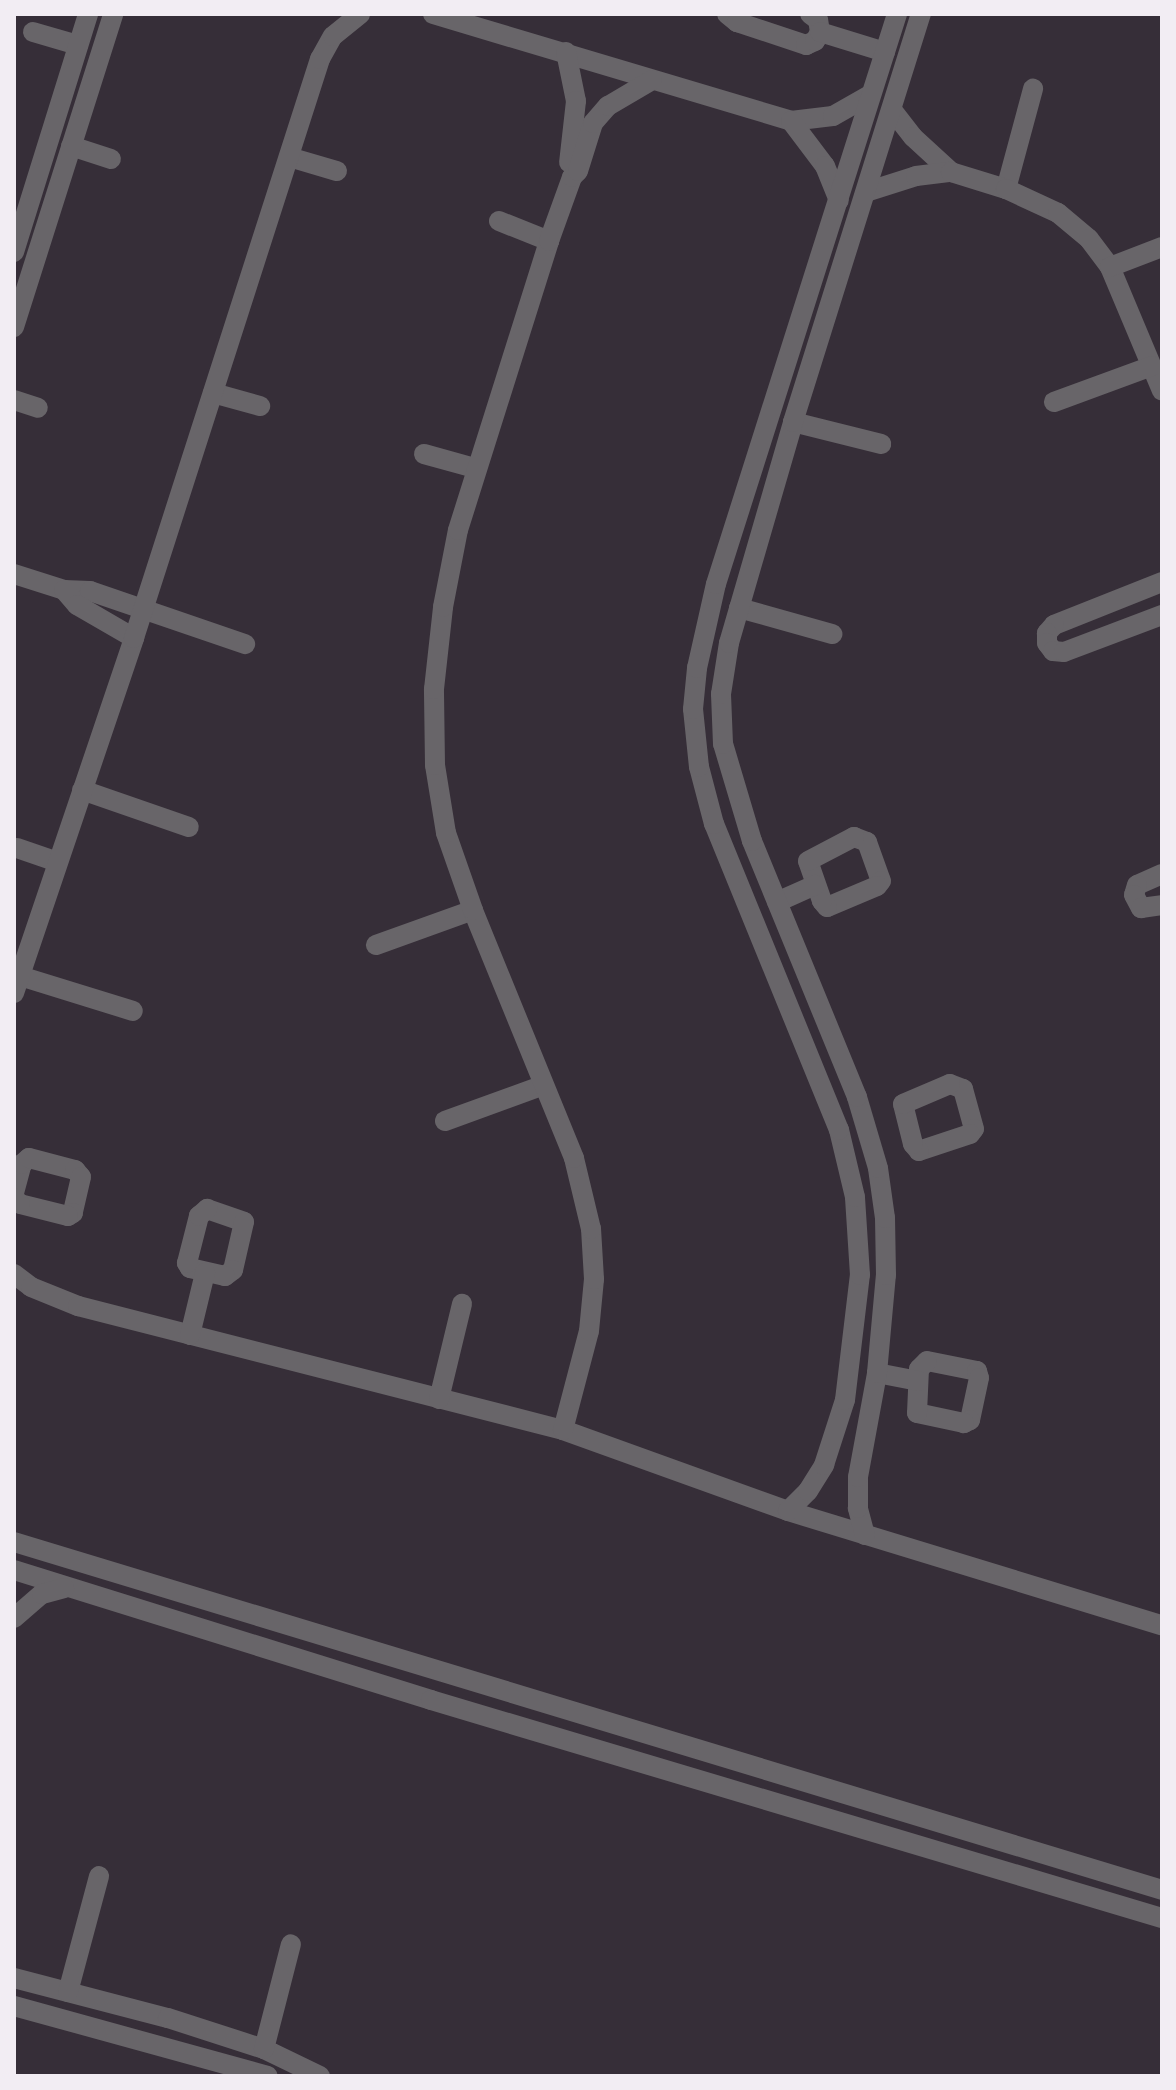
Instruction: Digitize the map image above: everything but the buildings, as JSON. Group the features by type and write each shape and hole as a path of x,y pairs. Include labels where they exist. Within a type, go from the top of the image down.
{"street":[{"path":"14,252 88,14"},
{"path":"14,327 113,14"},
{"path":"133,1011 17,984 134,638 326,47 342,26 360,14"},
{"path":"433,14 791,121 833,116 870,95"},
{"path":"727,14 737,22 801,45 811,44 815,23 885,52"},
{"path":"788,1511 808,1491 831,1450 853,1354 860,1275 855,1197 845,1152 775,980 706,796 693,709 697,668 716,584 897,14"},
{"path":"865,1535 858,1508 858,1477 877,1373 886,1275 885,1218 870,1134 752,841 723,744 724,668 793,422 921,14"},
{"path":"33,32 78,45"},
{"path":"566,52 576,101 568,170 572,177"},
{"path":"563,1430 589,1331 594,1253 582,1181 473,910 444,822 433,731 443,607 458,530 475,468 549,241 599,115 652,80"},
{"path":"1006,189 1033,89"},
{"path":"892,110 913,137 951,172"},
{"path":"791,121 825,166 839,200"},
{"path":"71,146 111,159"},
{"path":"289,157 337,171"},
{"path":"866,192 907,178 951,172 1006,189 1075,225 1110,267 1162,391"},
{"path":"26,212 49,219"},
{"path":"499,221 549,241"},
{"path":"1110,267 1162,247"},
{"path":"1054,402 1152,366"},
{"path":"213,393 260,406"},
{"path":"14,400 38,408"},
{"path":"793,422 881,444"},
{"path":"424,454 475,468"},
{"path":"15,574 64,590 81,588 245,644"},
{"path":"1162,582 1054,625 1047,633 1047,643 1053,651 1064,652 1162,615"},
{"path":"64,590 77,605 134,638"},
{"path":"1106,604 1117,632"},
{"path":"739,608 832,634"},
{"path":"82,790 189,827"},
{"path":"17,848 58,862"},
{"path":"1162,874 1137,885 1134,895 1141,908 1162,905"},
{"path":"777,902 815,885"},
{"path":"376,945 473,910"},
{"path":"775,980 805,968"},
{"path":"445,1121 544,1085"},
{"path":"870,1134 906,1123"},
{"path":"190,1335 205,1273"},
{"path":"14,1274 56,1299 563,1430 788,1511 1162,1625"},
{"path":"439,1399 462,1304"},
{"path":"877,1373 918,1381"},
{"path":"14,1542 1162,1890"},
{"path":"14,1570 64,1588 1162,1918"},
{"path":"14,1618 42,1594 64,1588"},
{"path":"68,1992 99,1876"},
{"path":"264,2049 291,1944"},
{"path":"14,1978 168,2018 264,2049 320,2076"},
{"path":"14,2006 268,2076"},
{"path":"161,2046 168,2018"}]}
